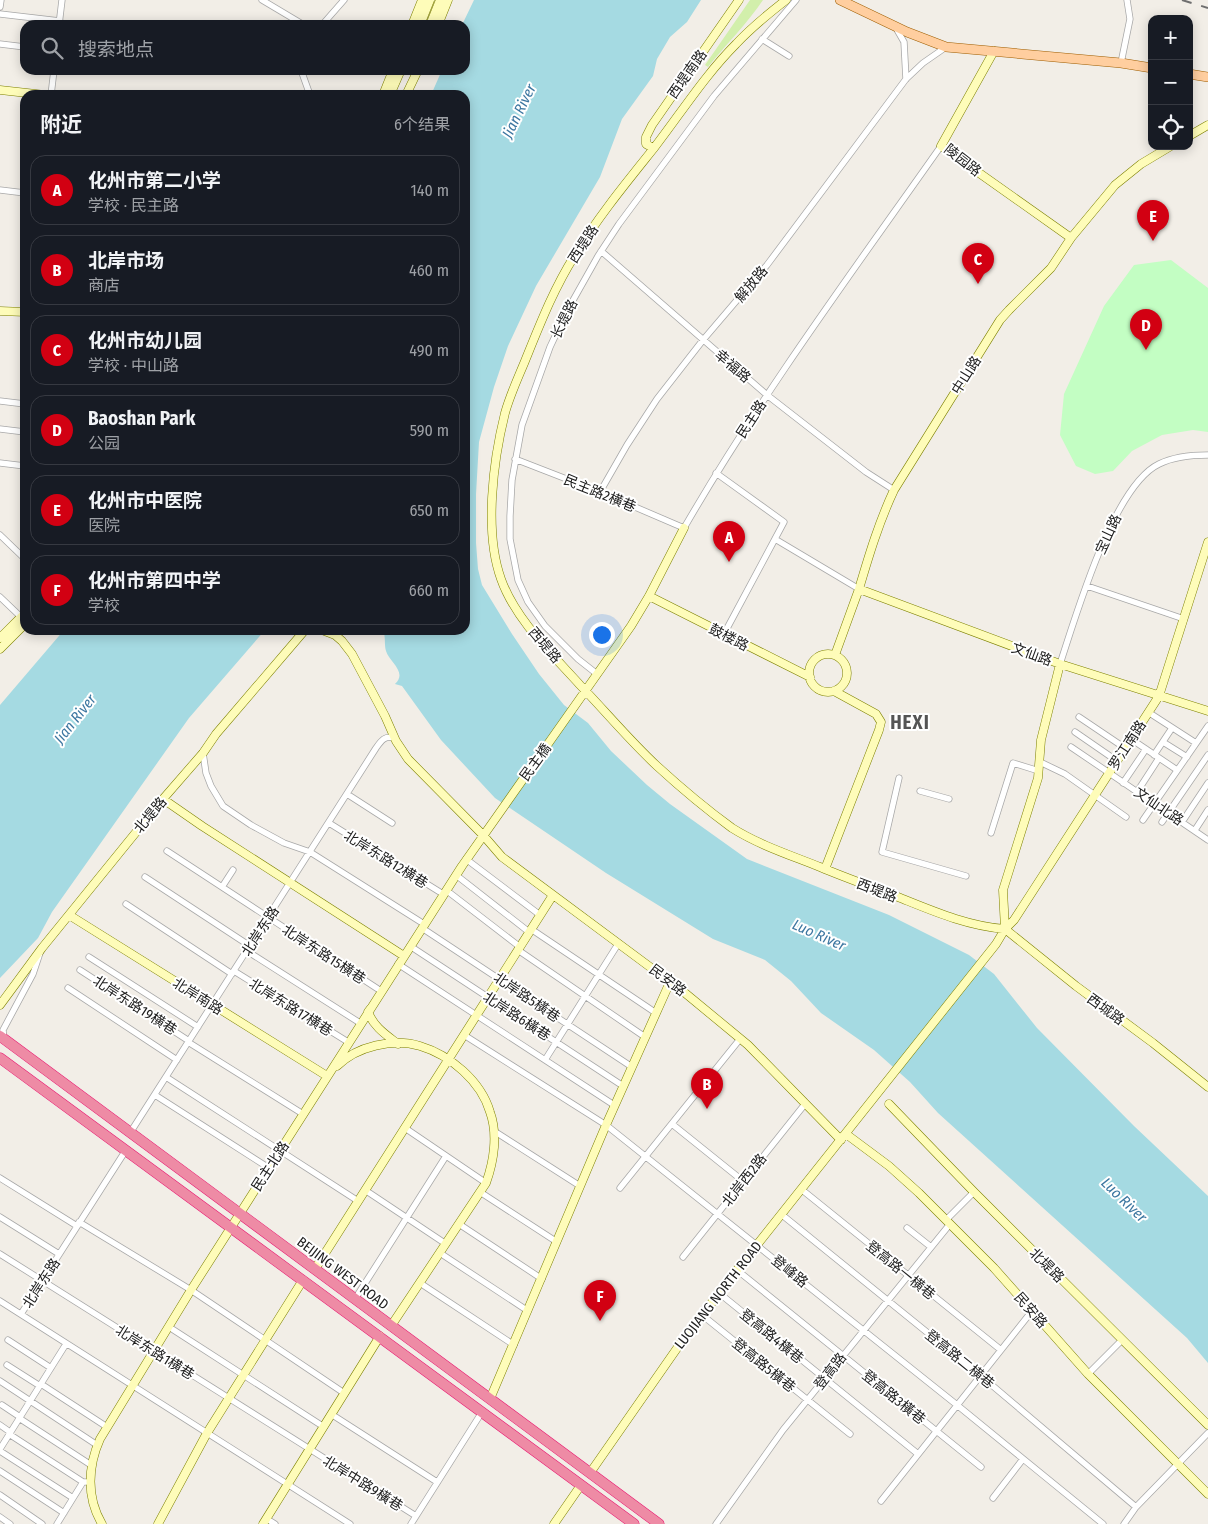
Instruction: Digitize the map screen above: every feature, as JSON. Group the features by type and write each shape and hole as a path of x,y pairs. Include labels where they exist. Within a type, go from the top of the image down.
{"highway":[{"name":"BEIJING WEST ROAD","path":"5,1040 659,1524"},
{"name":"BEIJING WEST ROAD","path":"1,1058 634,1524"}],"main road":[{"path":"840,0 895,27 946,47 1122,63 1148,67"},
{"path":"1193,75 1208,77"}],"street":[{"path":"0,7 1,0"},
{"path":"59,20 62,0"},
{"path":"262,0 296,20"},
{"path":"326,20 344,0"},
{"path":"414,20 422,0"},
{"path":"422,20 430,0"},
{"path":"432,20 440,0"},
{"path":"440,20 448,0"},
{"name":"西堤南路","path":"653,148 646,144 647,135 652,125 739,0"},
{"name":"西堤路","path":"786,0 752,28 703,81 616,194 577,251 559,283 535,335 506,410 496,466 492,530 493,546 501,581 511,601 557,660 656,766 744,836 945,916 987,928 1005,929"},
{"name":"长堤路","path":"597,674 578,660 534,612 522,589 515,568 510,534 510,516 515,460 522,425 550,347 567,310 601,251 714,96 796,0"},
{"path":"1122,63 1130,19 1127,0"},
{"path":"0,14 39,20"},
{"path":"895,27 904,42 906,79"},
{"path":"762,39 789,56"},
{"path":"0,44 20,46"},
{"name":"解放路","path":"600,492 657,399 703,340 767,265 906,79 946,47"},
{"name":"陵园路","path":"994,52 941,146 1071,238"},
{"path":"52,90 53,75"},
{"path":"303,75 308,90"},
{"path":"385,90 390,75"},
{"path":"392,90 399,75"},
{"path":"408,90 416,75"},
{"path":"0,90 20,92"},
{"path":"1193,134 1208,125"},
{"name":"民主路","path":"578,702 631,626 716,473 767,395 941,146"},
{"name":"中山路","path":"835,655 859,589 870,551 894,490 1000,320 1051,268 1071,238 1115,185 1141,164 1164,150"},
{"path":"0,190 20,192"},
{"name":"幸福路","path":"601,251 767,395 866,472 894,490"},
{"path":"0,311 20,312"},
{"path":"0,401 20,403"},
{"path":"0,429 20,431"},
{"name":"宝山路","path":"1060,664 1102,546 1115,517 1126,499 1143,475 1158,464 1169,460 1208,455"},
{"name":"民主路2横巷","path":"515,460 600,492 684,528"},
{"path":"0,463 20,465"},
{"path":"716,473 784,522 724,634"},
{"path":"0,535 20,554"},
{"path":"775,539 859,589"},
{"name":"罗江南路","path":"996,944 1005,929 1014,920 1159,696 1208,542"},
{"path":"1198,573 1208,576"},
{"path":"1087,586 1184,619"},
{"name":"文仙路","path":"859,589 1060,664 1208,711"},
{"name":"鼓楼路","path":"649,596 810,678"},
{"path":"0,597 20,614"},
{"path":"0,638 20,621"},
{"path":"0,650 20,623"},
{"name":"北堤路","path":"0,1005 42,948 163,799 301,635"},
{"path":"335,635 352,654 400,749 415,767 483,835"},
{"path":"826,869 881,722 876,714 834,691 818,689 813,684 810,678 810,666 813,661 823,654 835,655 843,662 847,673 843,684 834,691"},
{"path":"1005,929 1003,890 1038,778 1041,740 1060,664"},
{"name":"民主橋","path":"492,822 578,702"},
{"path":"1148,712 1196,743"},
{"path":"1079,716 1125,748"},
{"name":"北岸东路","path":"130,1133 384,738 388,725"},
{"path":"1143,820 1208,726"},
{"path":"1137,792 1172,728"},
{"path":"1075,732 1117,761"},
{"path":"384,738 389,736 394,738"},
{"path":"1131,738 1178,770"},
{"path":"1163,742 1187,756"},
{"name":"文仙北路","path":"1071,747 1208,840"},
{"path":"1123,782 1146,750"},
{"name":"北岸路5橫巷","path":"203,753 210,786 223,806 251,825 284,843 310,852 632,1067"},
{"path":"1162,822 1208,754"},
{"path":"1040,762 1065,774 1126,817"},
{"path":"991,833 1013,763 1039,771"},
{"path":"899,778 882,852 966,876"},
{"path":"1182,822 1208,783"},
{"path":"920,791 949,799"},
{"path":"347,794 392,823"},
{"path":"163,799 404,956"},
{"path":"1194,830 1208,810"},
{"name":"民主北路","path":"102,1524 87,1482 97,1445 107,1427 326,1076 466,859 492,822"},
{"name":"北岸东路12横巷","path":"328,823 445,892 519,949 645,1037"},
{"name":"民安路","path":"483,835 502,856 670,982 740,1039 805,1104 843,1137 889,1166 920,1193 994,1268 1088,1374 1208,1494"},
{"name":"北岸东路15横巷","path":"167,850 381,991"},
{"path":"466,859 540,915"},
{"path":"222,887 233,870"},
{"path":"456,875 530,931 656,1013"},
{"path":"145,876 360,1023"},
{"path":"315,1269 553,895"},
{"name":"北岸东路17横巷","path":"126,904 233,973 348,1042"},
{"name":"北岸南路","path":"69,915 326,1076"},
{"name":"西城路","path":"1005,929 1208,1087"},
{"path":"545,1060 618,944"},
{"name":"LUOJIANG NORTH ROAD","path":"590,1473 702,1315 996,944"},
{"name":"北岸路6橫巷","path":"410,946 623,1086"},
{"path":"5,1040 3,1030 33,974 42,948"},
{"path":"89,957 198,1027"},
{"path":"398,964 614,1105"},
{"name":"北岸东路19横巷","path":"80,970 303,1114"},
{"path":"490,1399 614,1105 670,982"},
{"path":"68,988 177,1060"},
{"path":"374,1002 368,1012 372,1021 379,1030 398,1044"},
{"name":"登峰路","path":"464,1035 606,1125 1024,1458 1103,1524"},
{"path":"620,1188 740,1039"},
{"path":"326,1076 343,1060 361,1050 378,1045 418,1046 432,1051 460,1069 475,1084 490,1110 494,1131 493,1153 486,1183 391,1326"},
{"path":"166,1078 358,1201"},
{"path":"155,1095 269,1168"},
{"name":"北岸西2路","path":"683,1257 805,1104"},
{"name":"北堤路","path":"889,1104 974,1192 1208,1425"},
{"path":"672,1124 743,1181"},
{"path":"405,1128 486,1183"},
{"path":"494,1131 580,1186"},
{"name":"北岸东路","path":"20,1314 126,1150"},
{"path":"355,1299 446,1156"},
{"path":"0,1178 191,1290 344,1393"},
{"name":"登高路一横巷","path":"801,1189 1001,1350"},
{"path":"365,1190 446,1244"},
{"path":"480,1192 557,1242"},
{"name":"登高路","path":"716,1524 824,1378 974,1192"},
{"name":"登高路二横巷","path":"781,1214 980,1376 1136,1507"},
{"path":"0,1216 59,1254"},
{"path":"460,1224 542,1279"},
{"path":"907,1228 931,1247"},
{"path":"440,1253 528,1311"},
{"name":"北岸东路1横巷","path":"0,1254 310,1449"},
{"name":"登高路3橫巷","path":"737,1270 981,1467"},
{"path":"158,1524 207,1433 303,1280"},
{"path":"420,1283 514,1345"},
{"name":"登高路4橫巷","path":"719,1293 918,1454"},
{"path":"0,1301 350,1524"},
{"path":"881,1501 1032,1311"},
{"name":"登高路5橫巷","path":"702,1315 850,1434"},
{"path":"169,1326 324,1427"},
{"path":"275,1524 265,1521 380,1336"},
{"path":"8,1340 51,1368"},
{"path":"1088,1374 1122,1340"},
{"path":"66,1344 0,1450 73,1498"},
{"path":"7,1364 107,1427"},
{"path":"0,1381 97,1445"},
{"path":"2,1405 91,1465"},
{"path":"411,1524 482,1412"},
{"path":"331,1414 437,1482"},
{"path":"0,1425 87,1482 73,1498 58,1524"},
{"path":"1124,1524 1136,1507 1208,1433"},
{"name":"北岸中路9橫巷","path":"310,1449 416,1516"},
{"path":"994,1498 1024,1458"},
{"path":"0,1471 64,1513"},
{"path":"554,1524 581,1485"},
{"path":"0,1495 42,1524"},
{"path":"0,1517 10,1524"}],"green space":[{"path":"750,0 763,0 708,67 705,65"},
{"path":"1171,260 1208,288 1208,432 1193,430 1162,435 1132,451 1113,471 1095,474 1076,466 1060,435 1064,394 1104,306 1134,265"}],"water":[{"path":"474,0 701,0 687,22 670,37 657,59 653,76 622,119 600,177 536,286 508,346 494,387 479,442 476,543 478,569 482,585 539,674 564,705 588,723 611,751 647,785 670,804 747,859 889,915 969,955 994,974 1037,1028 1134,1126 1208,1196 1208,1363 1187,1338 938,1113 910,1082 874,1050 821,1013 791,981 765,960 713,939 606,873 495,798 441,740 402,686 395,684 398,680 399,671 386,651 384,635 470,635 470,90 433,90 440,75 470,75 470,20 464,20"},
{"name":"Jian River","path":"60,635 261,635 189,718 52,912 38,938 0,978 0,705"}],"railway":[{"path":"1182,0 1208,8"}],"place":[{"name":"化州市中医院","path":"1153,241"},
{"name":"化州市幼儿园","path":"978,284"},
{"name":"Baoshan Park","path":"1146,350"},
{"name":"化州市第二小学","path":"729,562"},
{"name":"北岸市场","path":"707,1109"},
{"name":"化州市第四中学","path":"600,1321"}],"district":[{"name":"HEXI","path":"910,722"}],"water label":[{"name":"Luo River","path":"819,935"},
{"name":"Luo River","path":"1124,1200"}]}
